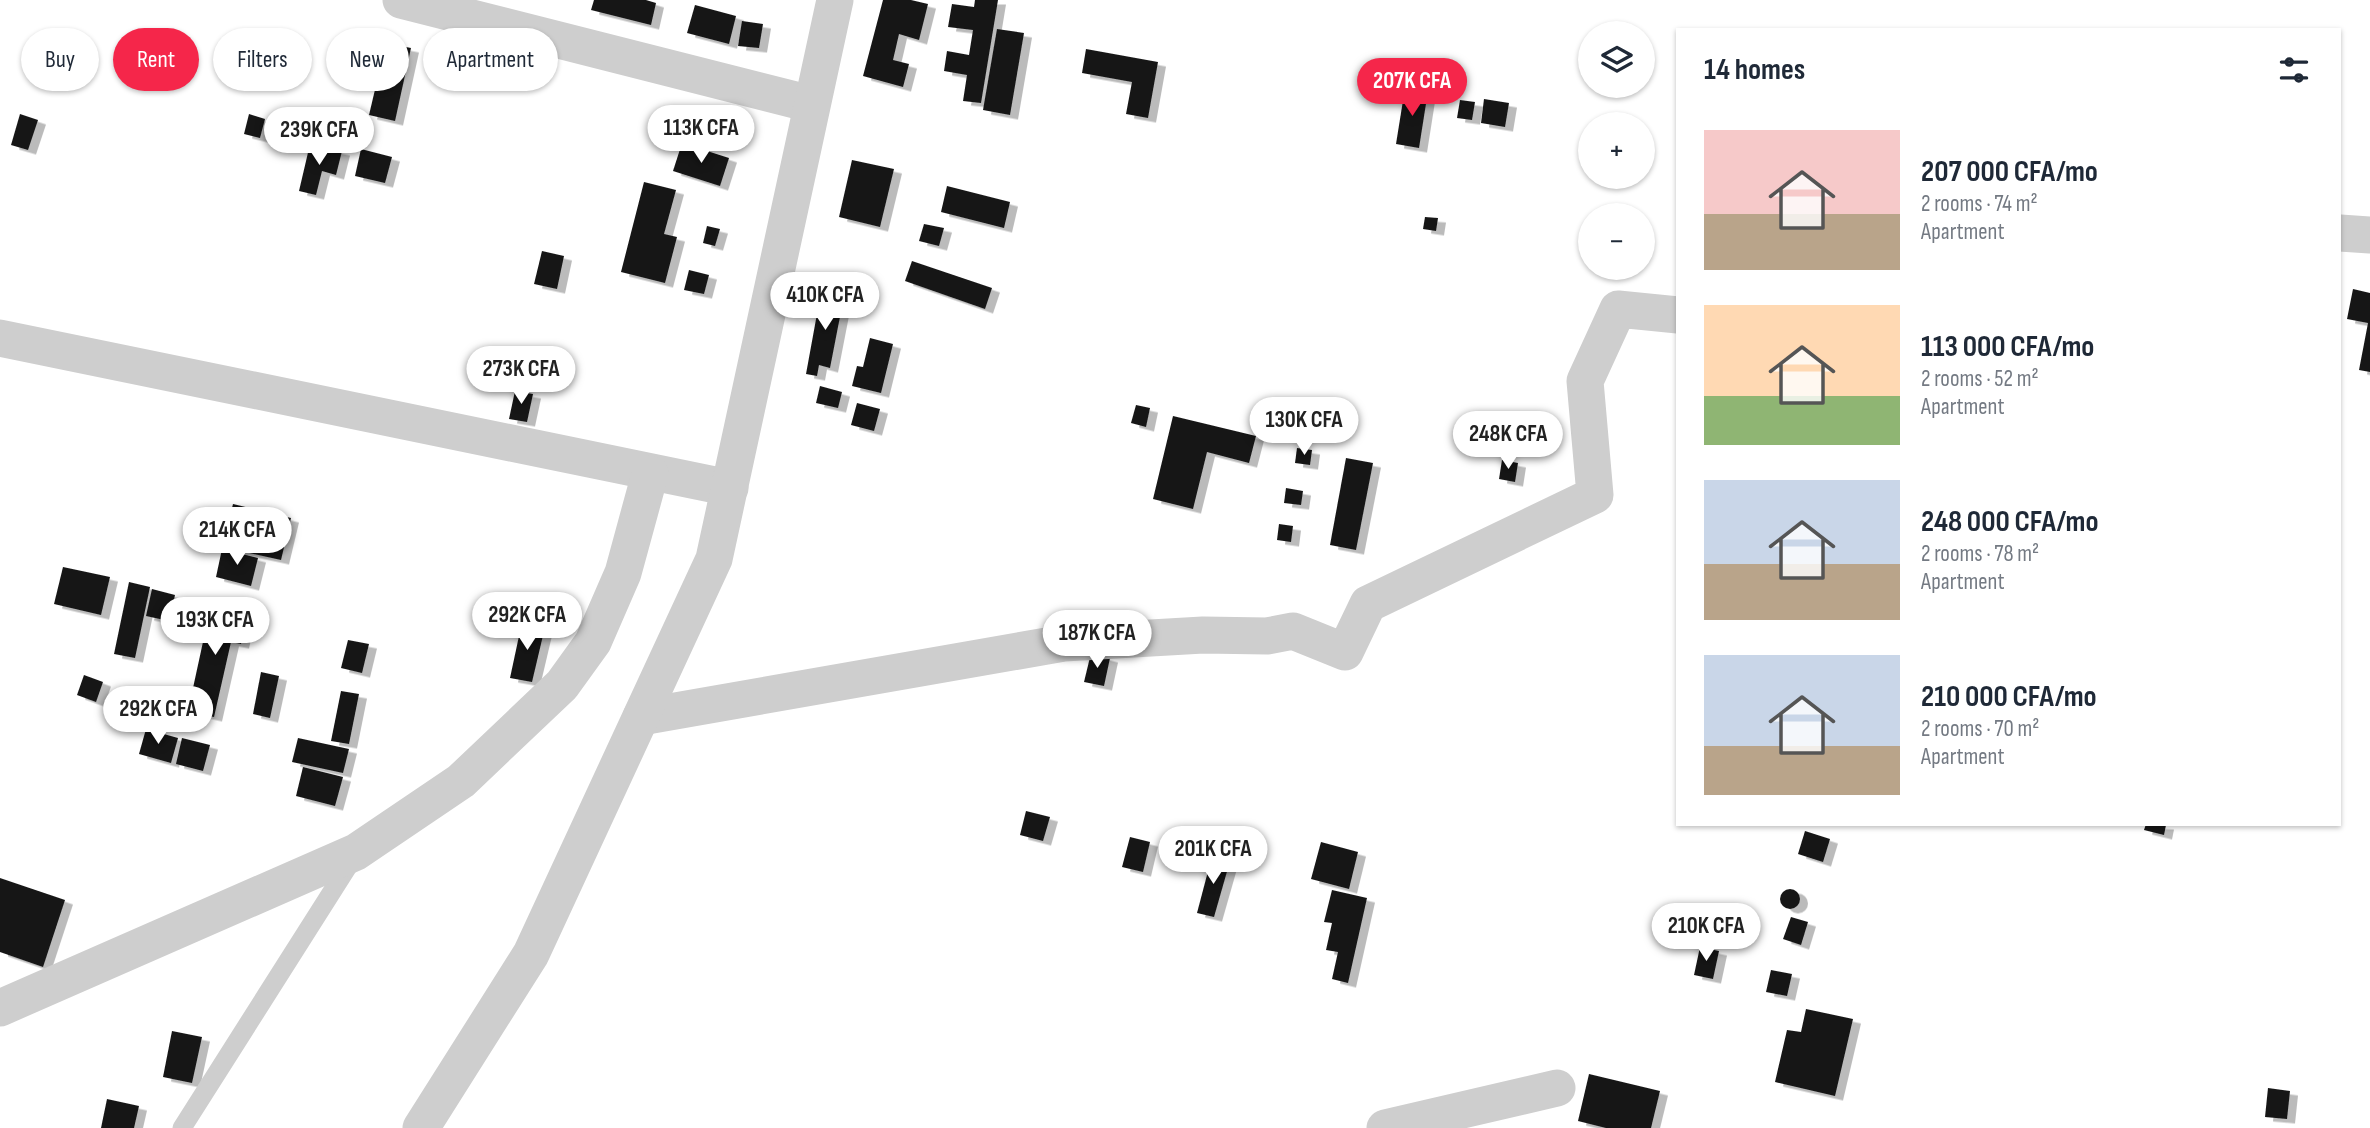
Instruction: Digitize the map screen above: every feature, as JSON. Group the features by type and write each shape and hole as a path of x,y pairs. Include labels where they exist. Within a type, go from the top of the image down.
{"street":[{"path":"401,0 811,104"},
{"path":"421,1128 531,954 714,559 835,0"},
{"path":"2341,233 2370,234"},
{"path":"641,717 1064,643 1203,635 1267,636 1293,631 1345,652 1368,604 1595,495 1585,381 1618,309 1676,315"},
{"path":"0,338 650,474 730,488"},
{"path":"0,1008 356,852 461,781 562,685 593,642 623,573 650,474"},
{"path":"1385,1128 1557,1088"}],"lane":[{"path":"182,1128 356,852"}],"building":[{"path":"594,0 646,0 656,3 651,25 591,10"},
{"path":"883,0 911,0 928,4 919,40 899,34 893,60 909,64 903,87 863,76"},
{"path":"975,0 998,0 981,103 963,101 967,75 944,71 947,51 969,55 973,30 948,27 952,4 974,7"},
{"path":"695,5 736,16 729,44 687,33"},
{"path":"742,21 763,24 759,48 738,46"},
{"path":"997,29 1024,33 1010,115 983,110"},
{"path":"1086,49 1158,62 1148,118 1126,114 1132,82 1082,73"},
{"path":"1405,88 1428,91 1419,148 1396,144"},
{"path":"375,91 402,91 395,121 369,115"},
{"path":"1484,99 1509,103 1505,127 1481,123"},
{"path":"1460,100 1475,102 1472,120 1457,118"},
{"path":"20,114 38,120 28,150 11,145"},
{"path":"249,114 265,119 260,138 244,134"},
{"path":"682,143 729,158 720,186 673,171"},
{"path":"310,144 342,151 336,175 322,171 316,195 299,191"},
{"path":"361,149 392,157 385,183 355,176"},
{"path":"852,160 894,169 880,227 839,217"},
{"path":"644,182 676,190 664,234 677,237 665,283 621,272"},
{"path":"947,186 1010,202 1004,228 941,212"},
{"path":"1425,217 1438,218 1436,231 1423,229"},
{"path":"924,224 944,228 939,246 919,241"},
{"path":"707,226 720,229 715,246 703,243"},
{"path":"542,251 564,256 557,289 534,284"},
{"path":"912,261 992,288 985,309 905,281"},
{"path":"689,270 709,275 704,294 684,290"},
{"path":"2353,289 2370,293 2370,372 2359,370 2368,323 2347,319"},
{"path":"821,292 844,296 830,368 819,365 817,376 806,374"},
{"path":"870,338 893,344 881,393 852,386 857,366 863,367"},
{"path":"820,386 842,392 838,408 816,403"},
{"path":"515,391 533,394 527,422 509,419"},
{"path":"857,403 880,409 874,431 851,425"},
{"path":"1136,405 1150,408 1146,427 1131,423"},
{"path":"1484,411 1502,415 1498,435 1480,431"},
{"path":"1173,416 1256,436 1249,463 1207,452 1193,509 1153,499"},
{"path":"1297,448 1312,450 1310,465 1295,463"},
{"path":"1346,458 1373,463 1356,550 1330,545"},
{"path":"1502,460 1518,463 1515,482 1499,479"},
{"path":"1286,488 1303,491 1301,505 1284,503"},
{"path":"233,504 291,518 281,560 222,547"},
{"path":"1279,524 1293,526 1291,542 1277,540"},
{"path":"222,549 258,558 251,586 216,577"},
{"path":"63,567 110,577 101,615 54,604"},
{"path":"129,582 150,587 135,658 114,654"},
{"path":"152,589 175,595 169,621 146,616"},
{"path":"211,605 248,613 241,644 231,642 214,717 188,711"},
{"path":"522,622 545,627 532,682 510,678"},
{"path":"348,640 369,644 362,673 341,668"},
{"path":"1091,653 1110,658 1104,686 1084,682"},
{"path":"261,672 279,676 270,718 253,714"},
{"path":"84,675 103,682 96,702 77,695"},
{"path":"341,691 359,694 349,744 331,741"},
{"path":"146,729 178,738 171,763 139,754"},
{"path":"182,738 210,745 203,771 176,764"},
{"path":"298,738 349,749 343,773 292,762"},
{"path":"303,767 343,777 335,806 296,796"},
{"path":"1026,811 1050,817 1043,841 1020,835"},
{"path":"2145,826 2166,826 2164,835 2144,830"},
{"path":"1805,831 1830,839 1823,862 1798,854"},
{"path":"1130,837 1150,842 1143,872 1122,867"},
{"path":"1321,842 1358,852 1349,889 1311,879"},
{"path":"1212,856 1230,861 1214,917 1197,913"},
{"path":"0,878 65,900 43,967 0,952"},
{"path":"1786,889 1794,889 1800,899 1794,909 1786,909 1780,903 1780,895"},
{"path":"1332,890 1367,898 1348,983 1332,979 1338,952 1326,950 1332,923 1324,922"},
{"path":"1791,917 1808,922 1801,945 1783,939"},
{"path":"1700,947 1719,951 1713,979 1694,975"},
{"path":"1771,970 1792,974 1787,996 1766,992"},
{"path":"1806,1009 1853,1019 1835,1096 1775,1082 1787,1030 1801,1032"},
{"path":"172,1031 202,1037 192,1083 163,1077"},
{"path":"1589,1074 1660,1091 1651,1128 1606,1128 1578,1121"},
{"path":"2268,1088 2290,1091 2287,1119 2265,1117"},
{"path":"107,1099 139,1106 134,1128 101,1128"}]}
